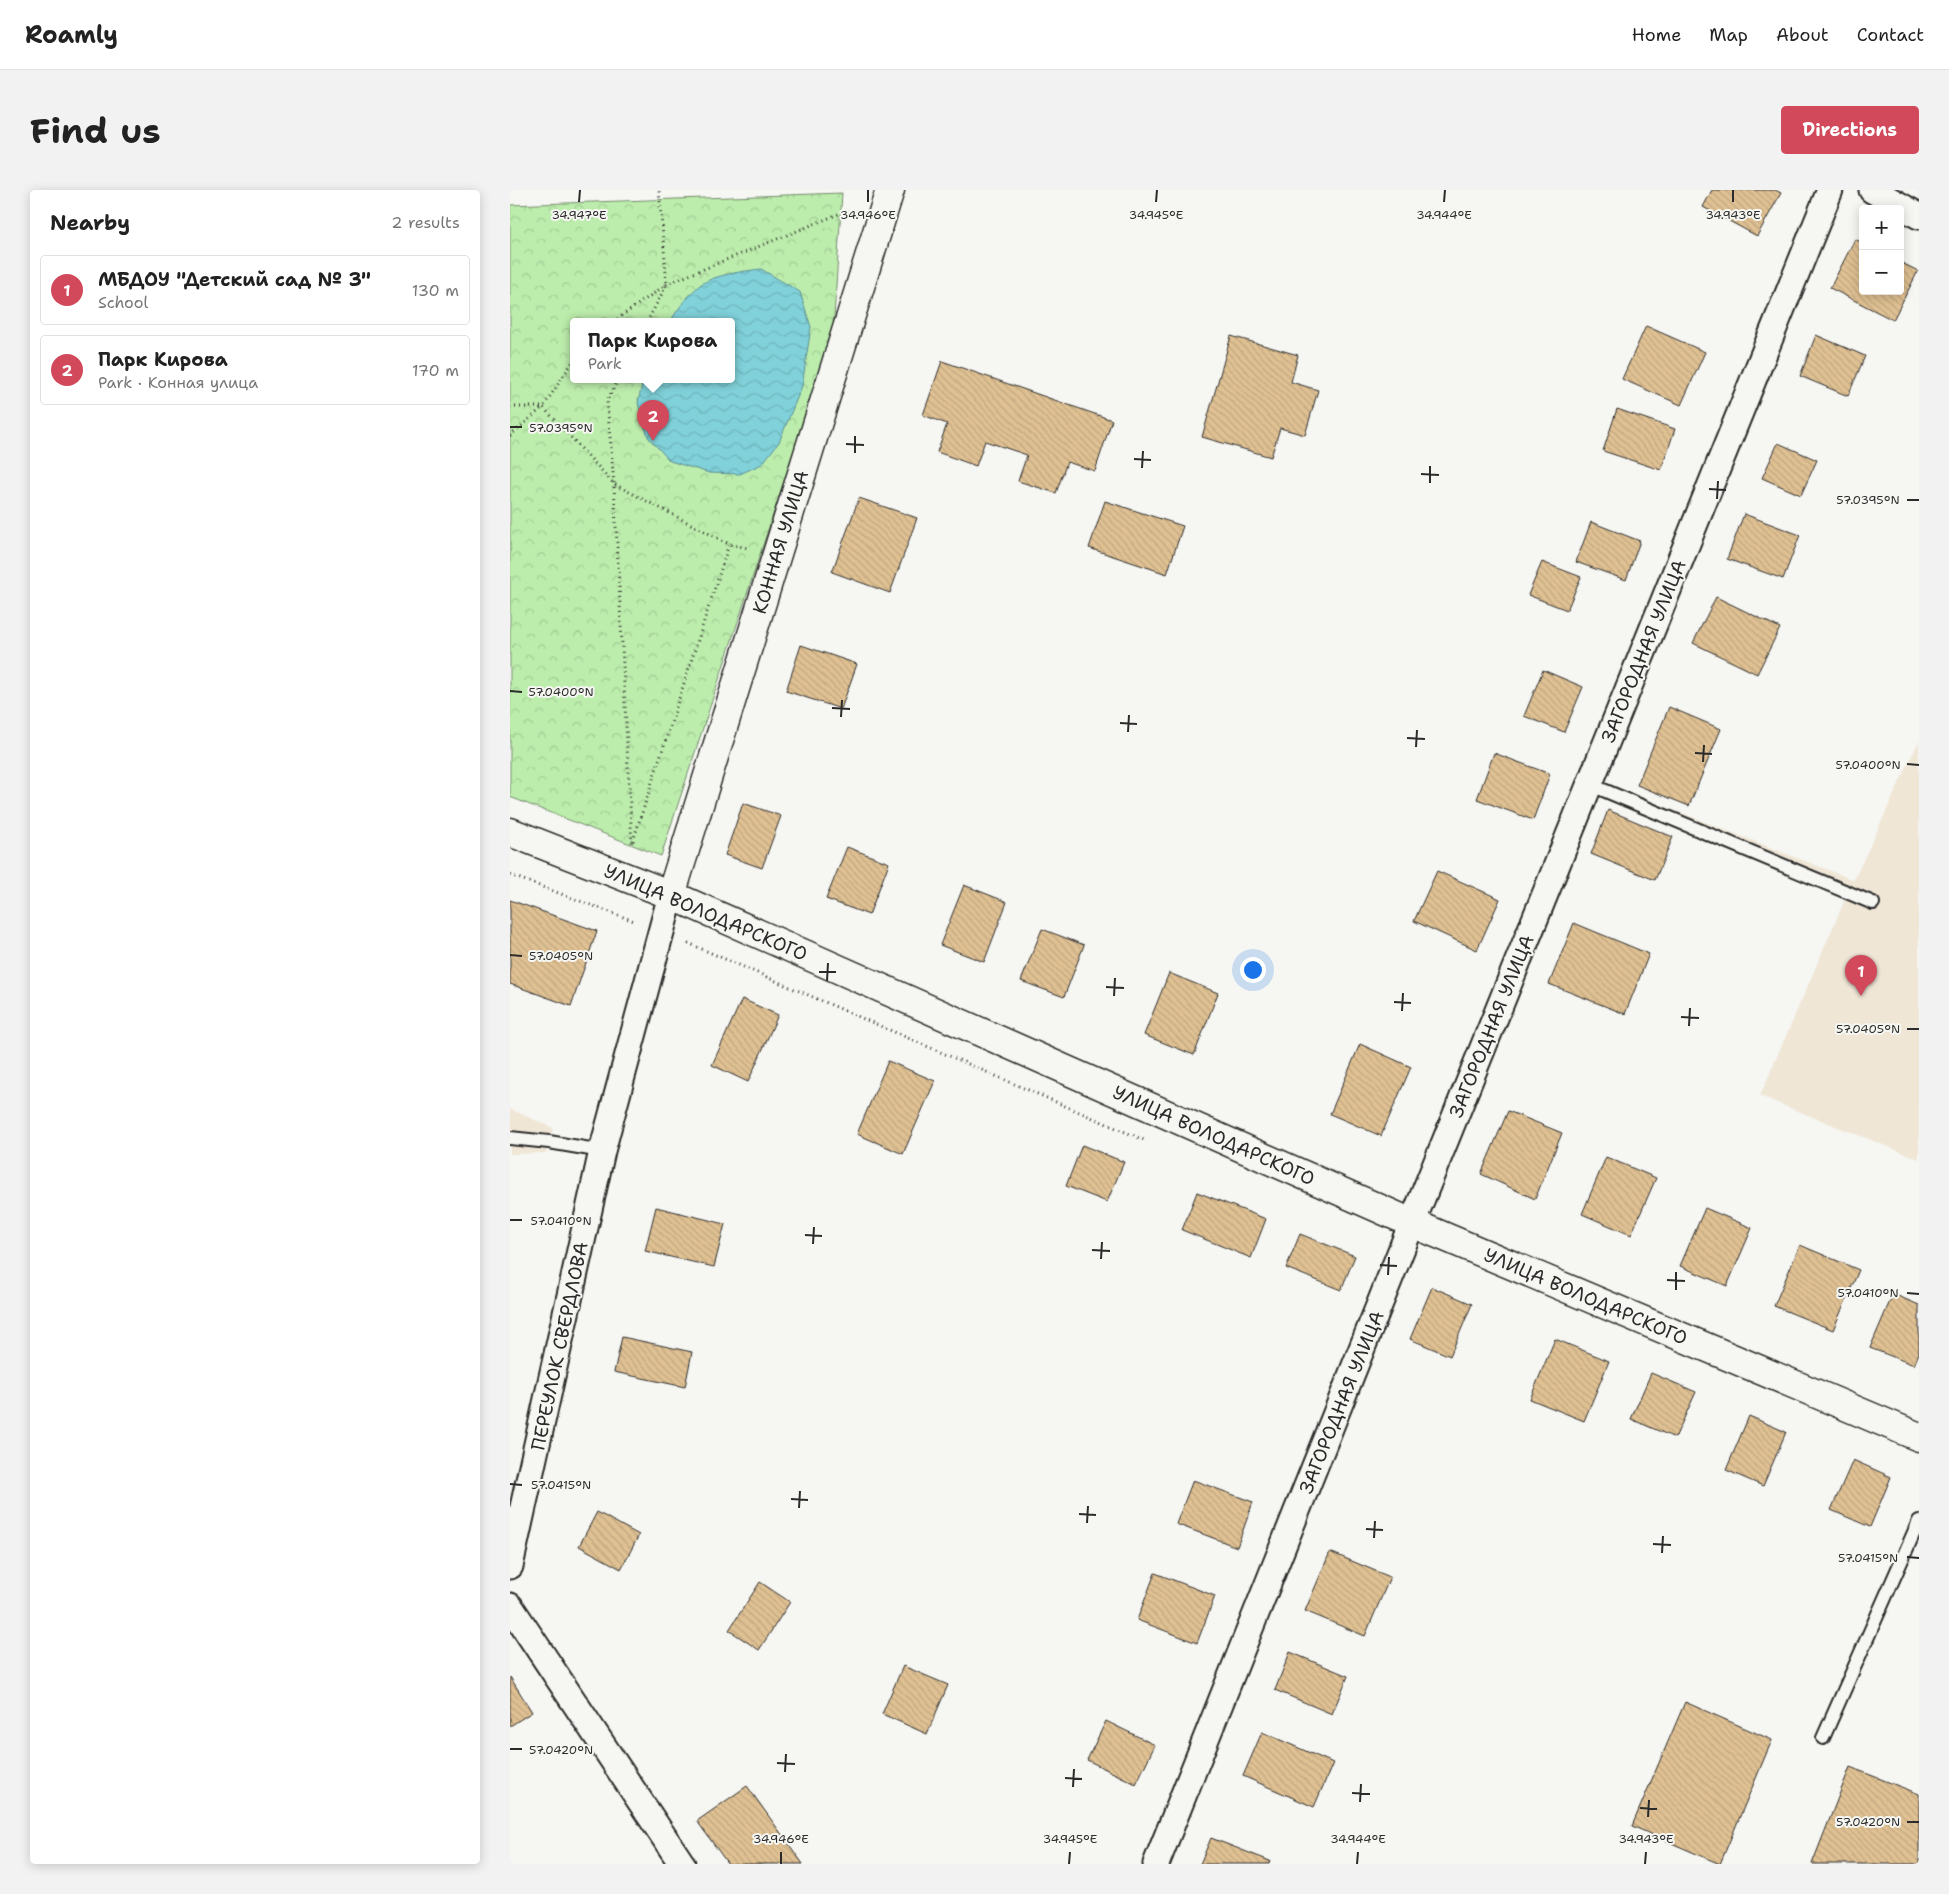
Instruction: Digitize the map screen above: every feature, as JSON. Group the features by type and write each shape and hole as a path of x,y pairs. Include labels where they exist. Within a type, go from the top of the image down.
{"street":[{"name":"КОННАЯ УЛИЦА","path":"671,894 890,190"},
{"name":"ЗАГОРОДНАЯ УЛИЦА","path":"1156,1864 1412,1223 1830,190"},
{"path":"1872,190 1919,216"},
{"name":"УЛИЦА ВОЛОДАРСКОГО","path":"510,832 671,894 1412,1223 1919,1437"},
{"name":"ПЕРЕУЛОК СВЕРДЛОВА","path":"510,1566 602,1151 671,894"},
{"path":"510,1606 682,1864"}],"lane":[{"path":"1589,784 1873,902"},
{"path":"510,1138 602,1151"},
{"path":"1823,1738 1919,1521"}],"path":[{"path":"650,318 667,284 659,190"},
{"path":"618,318 667,284 841,213 857,212"},
{"path":"510,436 543,407 570,366"},
{"path":"616,383 607,401 614,484 632,845"},
{"path":"510,407 543,407 614,484 729,544 753,549"},
{"path":"631,851 729,544"}],"shaded area":[{"path":"1919,741 1919,1159 1760,1096 1847,895 1607,800 1612,786 1854,880"},
{"path":"510,1109 553,1128 546,1153 510,1154"}],"green space":[{"path":"842,193 833,332 661,856 510,797 510,205"}],"water":[{"path":"761,269 800,292 811,327 802,386 779,442 762,464 740,474 709,473 670,461 648,437 638,403 642,383 735,383 735,318 673,318 687,298 700,285 729,274"}],"building":[{"path":"1712,190 1775,190 1781,193 1757,236 1703,207"},
{"path":"1855,239 1859,241 1859,295 1904,295 1904,264 1918,271 1893,320 1830,288"},
{"path":"1646,326 1705,352 1681,405 1622,379"},
{"path":"1816,335 1865,356 1848,396 1800,376"},
{"path":"1231,336 1298,355 1291,382 1318,390 1305,435 1280,428 1271,457 1202,437"},
{"path":"942,361 1112,420 1095,471 1067,462 1056,493 1018,481 1027,455 985,441 976,466 937,452 947,424 923,415"},
{"path":"1617,409 1675,429 1661,470 1603,451"},
{"path":"1778,443 1817,460 1801,495 1762,478"},
{"path":"859,498 917,518 890,593 832,572"},
{"path":"1105,501 1183,526 1167,574 1089,548"},
{"path":"1744,514 1800,535 1783,579 1727,559"},
{"path":"1591,522 1640,541 1626,580 1576,562"},
{"path":"1542,562 1581,577 1567,610 1528,595"},
{"path":"1716,597 1780,628 1757,674 1693,643"},
{"path":"801,645 857,664 841,709 786,691"},
{"path":"1543,670 1583,687 1564,732 1524,716"},
{"path":"1669,707 1721,729 1689,806 1637,785"},
{"path":"1494,753 1550,774 1533,820 1477,799"},
{"path":"743,803 781,816 762,868 725,855"},
{"path":"1608,810 1673,837 1655,880 1591,854"},
{"path":"847,847 889,863 869,915 826,899"},
{"path":"1437,871 1500,899 1477,950 1414,921"},
{"path":"964,885 1007,902 984,962 940,945"},
{"path":"510,900 597,931 571,1006 510,984"},
{"path":"1574,923 1649,954 1625,1014 1549,984"},
{"path":"1042,929 1084,945 1064,997 1021,981"},
{"path":"1169,973 1218,993 1194,1055 1144,1035"},
{"path":"742,999 778,1015 748,1082 712,1065"},
{"path":"1360,1044 1411,1067 1381,1136 1330,1114"},
{"path":"888,1061 935,1081 903,1154 857,1134"},
{"path":"1508,1111 1562,1133 1535,1199 1481,1174"},
{"path":"1082,1145 1124,1162 1107,1202 1066,1186"},
{"path":"1606,1157 1656,1178 1631,1235 1582,1214"},
{"path":"1197,1192 1266,1219 1251,1258 1182,1230"},
{"path":"656,1207 725,1224 714,1267 645,1251"},
{"path":"1705,1208 1752,1228 1727,1286 1680,1266"},
{"path":"1300,1234 1355,1256 1341,1290 1286,1268"},
{"path":"1800,1245 1859,1270 1833,1330 1774,1306"},
{"path":"1432,1287 1472,1304 1450,1356 1410,1339"},
{"path":"1893,1294 1919,1305 1919,1353 1914,1365 1870,1348"},
{"path":"622,1337 692,1352 685,1387 614,1372"},
{"path":"1555,1339 1609,1361 1584,1421 1530,1399"},
{"path":"1651,1373 1696,1392 1675,1438 1631,1419"},
{"path":"1749,1416 1786,1432 1763,1486 1726,1470"},
{"path":"1853,1460 1891,1477 1870,1527 1831,1510"},
{"path":"1193,1480 1253,1502 1237,1547 1176,1524"},
{"path":"597,1512 639,1535 621,1569 579,1546"},
{"path":"1330,1552 1390,1577 1365,1636 1305,1611"},
{"path":"1155,1573 1215,1596 1197,1643 1137,1620"},
{"path":"760,1582 790,1602 759,1650 729,1630"},
{"path":"1290,1652 1348,1676 1332,1714 1275,1690"},
{"path":"903,1666 948,1685 927,1734 882,1714"},
{"path":"510,1677 532,1712 510,1726"},
{"path":"1685,1702 1772,1740 1720,1864 1632,1826"},
{"path":"1106,1721 1155,1745 1136,1784 1087,1760"},
{"path":"1262,1732 1333,1763 1314,1807 1243,1776"},
{"path":"1850,1767 1919,1794 1919,1864 1812,1864"},
{"path":"747,1786 803,1864 728,1864 697,1821"},
{"path":"1211,1838 1270,1861 1269,1864 1200,1864"}],"place":[{"name":"Парк Кирова","path":"653,441"},
{"name":"МБДОУ \"Детский сад № 3\"","path":"1861,996"}]}
